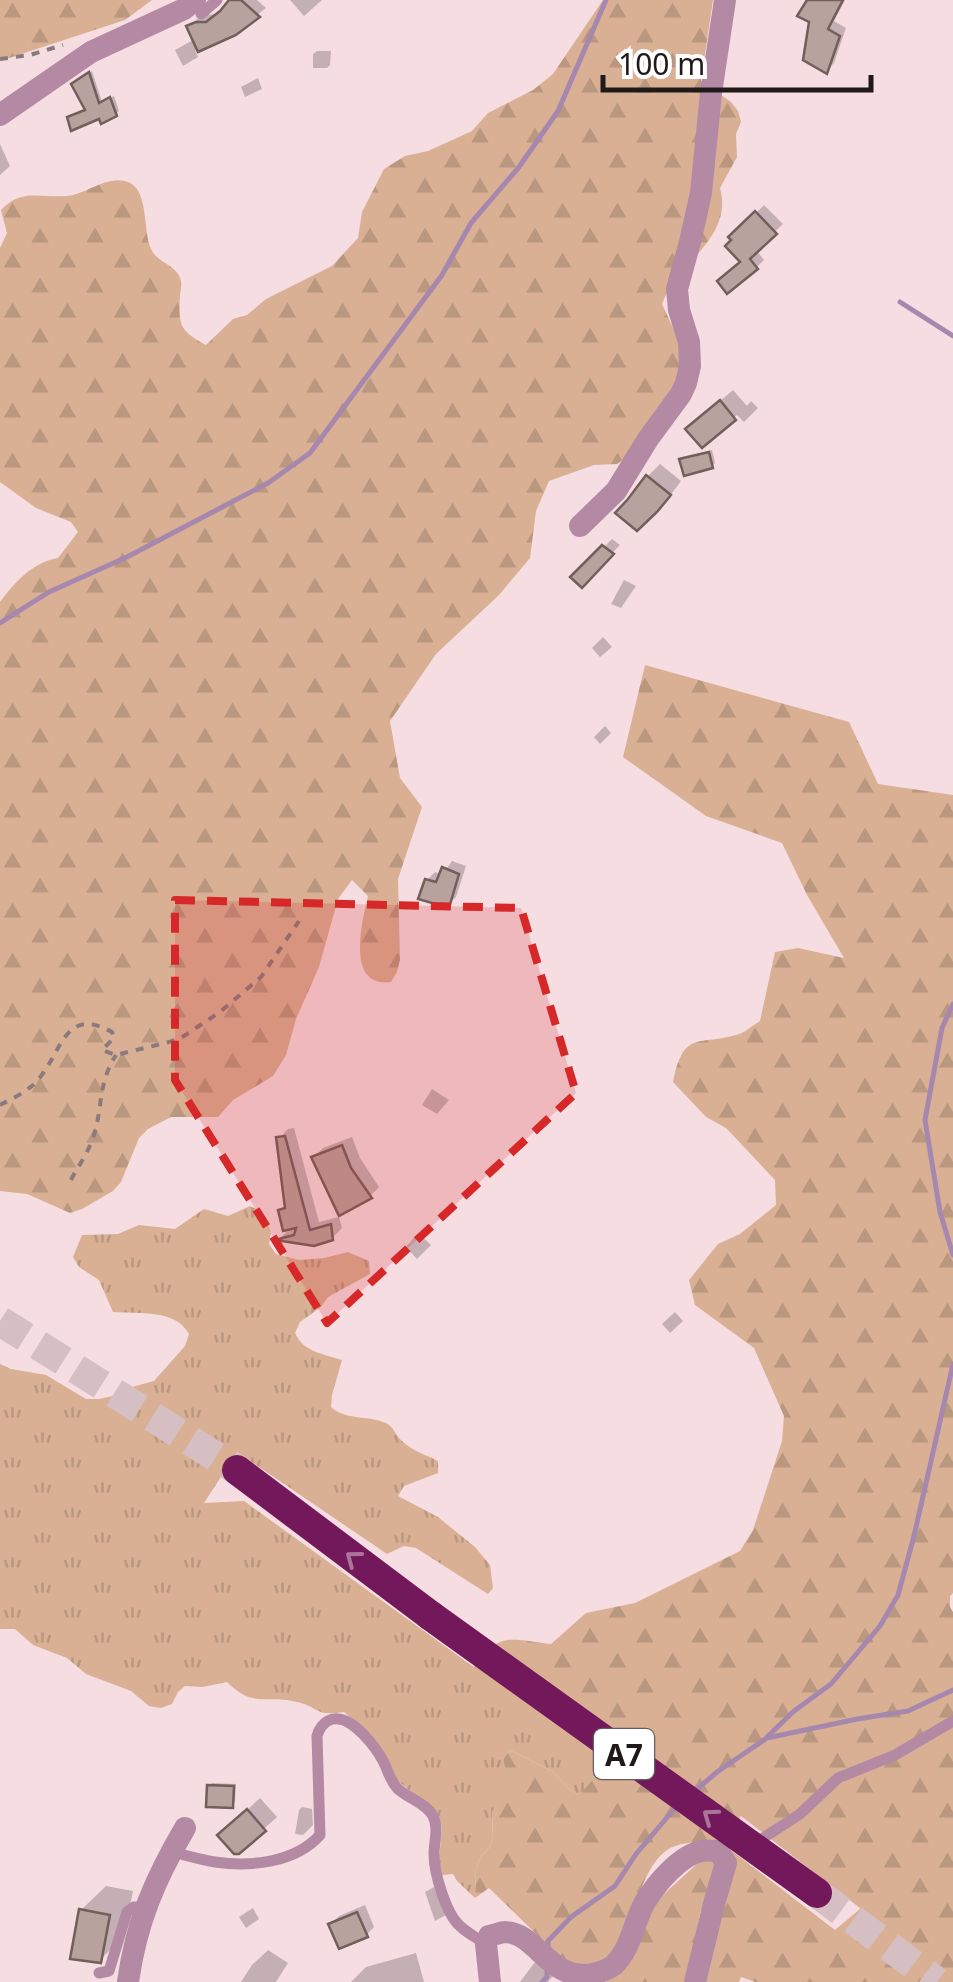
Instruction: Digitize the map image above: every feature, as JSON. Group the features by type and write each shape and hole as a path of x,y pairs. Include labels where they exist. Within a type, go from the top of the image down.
{"highway":[{"name":"A7","path":"237,1470 431,1616 818,1893"}],"street":[{"path":"580,526 616,491 686,383 689,342 677,289 700,193 725,0"},
{"path":"0,114 91,52 198,7"},
{"path":"128,1982 144,1908 185,1828"},
{"path":"490,1982 486,1944 489,1936 504,1932 516,1935 572,1975 597,1973 613,1965 627,1946 645,1901 680,1862 700,1851 718,1851 726,1863 695,1982"}],"lane":[{"path":"198,7 217,0"},
{"path":"168,1856 176,1853 215,1862 275,1861 313,1843 320,1835 317,1736 324,1722 342,1719 358,1728 384,1763 395,1786 432,1816 437,1830 434,1862 456,1924 486,1944"},
{"path":"726,1863 800,1814 838,1778 895,1755 953,1721"},
{"path":"98,1973 109,1971 127,1912 134,1907 144,1908"}],"path":[{"path":"0,1105 32,1086 64,1038 82,1023 113,1034 102,1048 116,1056 184,1036 262,977 300,921"},
{"path":"70,1180 91,1145 100,1090 116,1056"}],"highlighted area":[{"path":"175,900 521,908 576,1093 327,1323 175,1080"}],"green space":[{"path":"0,0 152,0 125,20 0,61"},
{"path":"603,0 713,0 701,81 738,111 741,122 736,134 737,157 720,188 719,222 662,304 686,356 683,378 627,457 617,464 594,465 549,481 536,511 530,558 499,595 436,654 390,721 400,778 422,807 398,879 397,972 391,982 367,975 360,951 368,896 352,880 338,899 319,967 296,1019 286,1055 273,1076 233,1100 218,1117 171,1117 148,1129 139,1138 121,1182 82,1209 70,1213 27,1194 0,1191 0,602 33,568 58,558 78,532 71,522 36,508 0,482 0,248 7,233 1,210 24,196 73,195 118,180 133,185 142,200 151,249 176,271 181,281 183,327 206,345 233,319 247,315 266,299 332,266 358,238 362,212 384,169 405,156 428,151 472,131 488,113 533,90 553,74"},
{"path":"645,665 849,722 878,784 953,795 953,1982 755,1982 741,1977 739,1982 704,1982 720,1910 701,1910 686,1982 606,1982 629,1951 654,1903 720,1843 686,1843 667,1850 647,1876 617,1945 592,1968 571,1968 489,1888 475,1898 476,1868 493,1836 492,1813 509,1782 503,1759 510,1750 552,1771 579,1795 607,1764 473,1668 498,1643 515,1640 551,1644 586,1613 635,1603 740,1551 753,1530 782,1441 784,1416 754,1348 695,1305 689,1280 718,1244 740,1234 776,1205 775,1180 726,1128 706,1117 673,1082 677,1065 688,1047 739,1034 760,1021 775,952 798,948 844,958 782,843 706,816 623,757","holes":["741,1816 860,1908 835,1930 723,1844"]},
{"path":"250,1206 261,1211 271,1233 269,1244 276,1254 299,1260 348,1252 369,1261 370,1274 328,1297 300,1322 295,1333 309,1348 342,1360 331,1407 344,1414 386,1423 414,1450 438,1461 438,1473 404,1486 398,1496 438,1517 475,1547 490,1565 493,1588 488,1594 416,1548 404,1546 387,1554 237,1452 204,1503 244,1501 608,1764 579,1795 552,1771 510,1750 503,1759 510,1782 492,1813 493,1836 476,1868 475,1898 453,1874 442,1875 442,1829 436,1812 399,1782 370,1734 344,1712 327,1713 297,1702 253,1698 227,1682 185,1686 172,1704 161,1708 149,1706 131,1691 86,1674 67,1658 33,1645 15,1629 0,1629 0,1364 46,1375 86,1399 122,1394 154,1381 185,1346 189,1334 166,1317 113,1312 99,1280 79,1267 73,1257 82,1235 118,1234 139,1225 175,1229 204,1209 228,1216"}],"building":[{"path":"229,0 241,0 260,17 236,35 198,52 186,26 206,22"},
{"path":"807,0 843,0 828,29 840,36 827,74 803,60 809,22 797,16"},
{"path":"89,72 99,103 110,97 117,116 71,131 67,117 85,110 71,84"},
{"path":"755,211 777,234 750,259 758,269 727,294 717,281 740,262 725,246 731,240 728,237"},
{"path":"720,400 736,420 702,448 685,429"},
{"path":"709,452 713,468 684,476 679,459"},
{"path":"646,475 671,495 637,531 615,513"},
{"path":"602,545 614,554 582,588 570,577"},
{"path":"442,867 459,874 449,908 418,899 425,879 436,882"},
{"path":"285,1136 310,1230 331,1224 333,1240 314,1246 275,1240 294,1235 296,1228 283,1231 278,1210 285,1208 276,1137"},
{"path":"342,1145 351,1168 372,1198 339,1216 311,1157"},
{"path":"207,1785 234,1786 233,1808 206,1807"},
{"path":"247,1809 266,1831 234,1854 217,1835"},
{"path":"79,1909 110,1915 101,1963 70,1959"},
{"path":"357,1912 368,1937 339,1949 328,1924"}],"waterway":[{"path":"0,623 49,592 127,557 268,483 310,453 442,275 471,223 519,167 558,111 606,0"},
{"path":"900,302 953,336"},
{"path":"953,1004 942,1028 925,1120 940,1212 953,1255"},
{"path":"767,1737 831,1684 880,1626 898,1595 953,1364"},
{"path":"696,1790 767,1738 908,1711 953,1690"},
{"path":"548,1948 548,1941 571,1917 615,1886 676,1807"},
{"path":"542,1982 547,1969"}],"tunnel":[{"path":"0,1321 237,1470"},
{"path":"817,1893 937,1982"}]}
